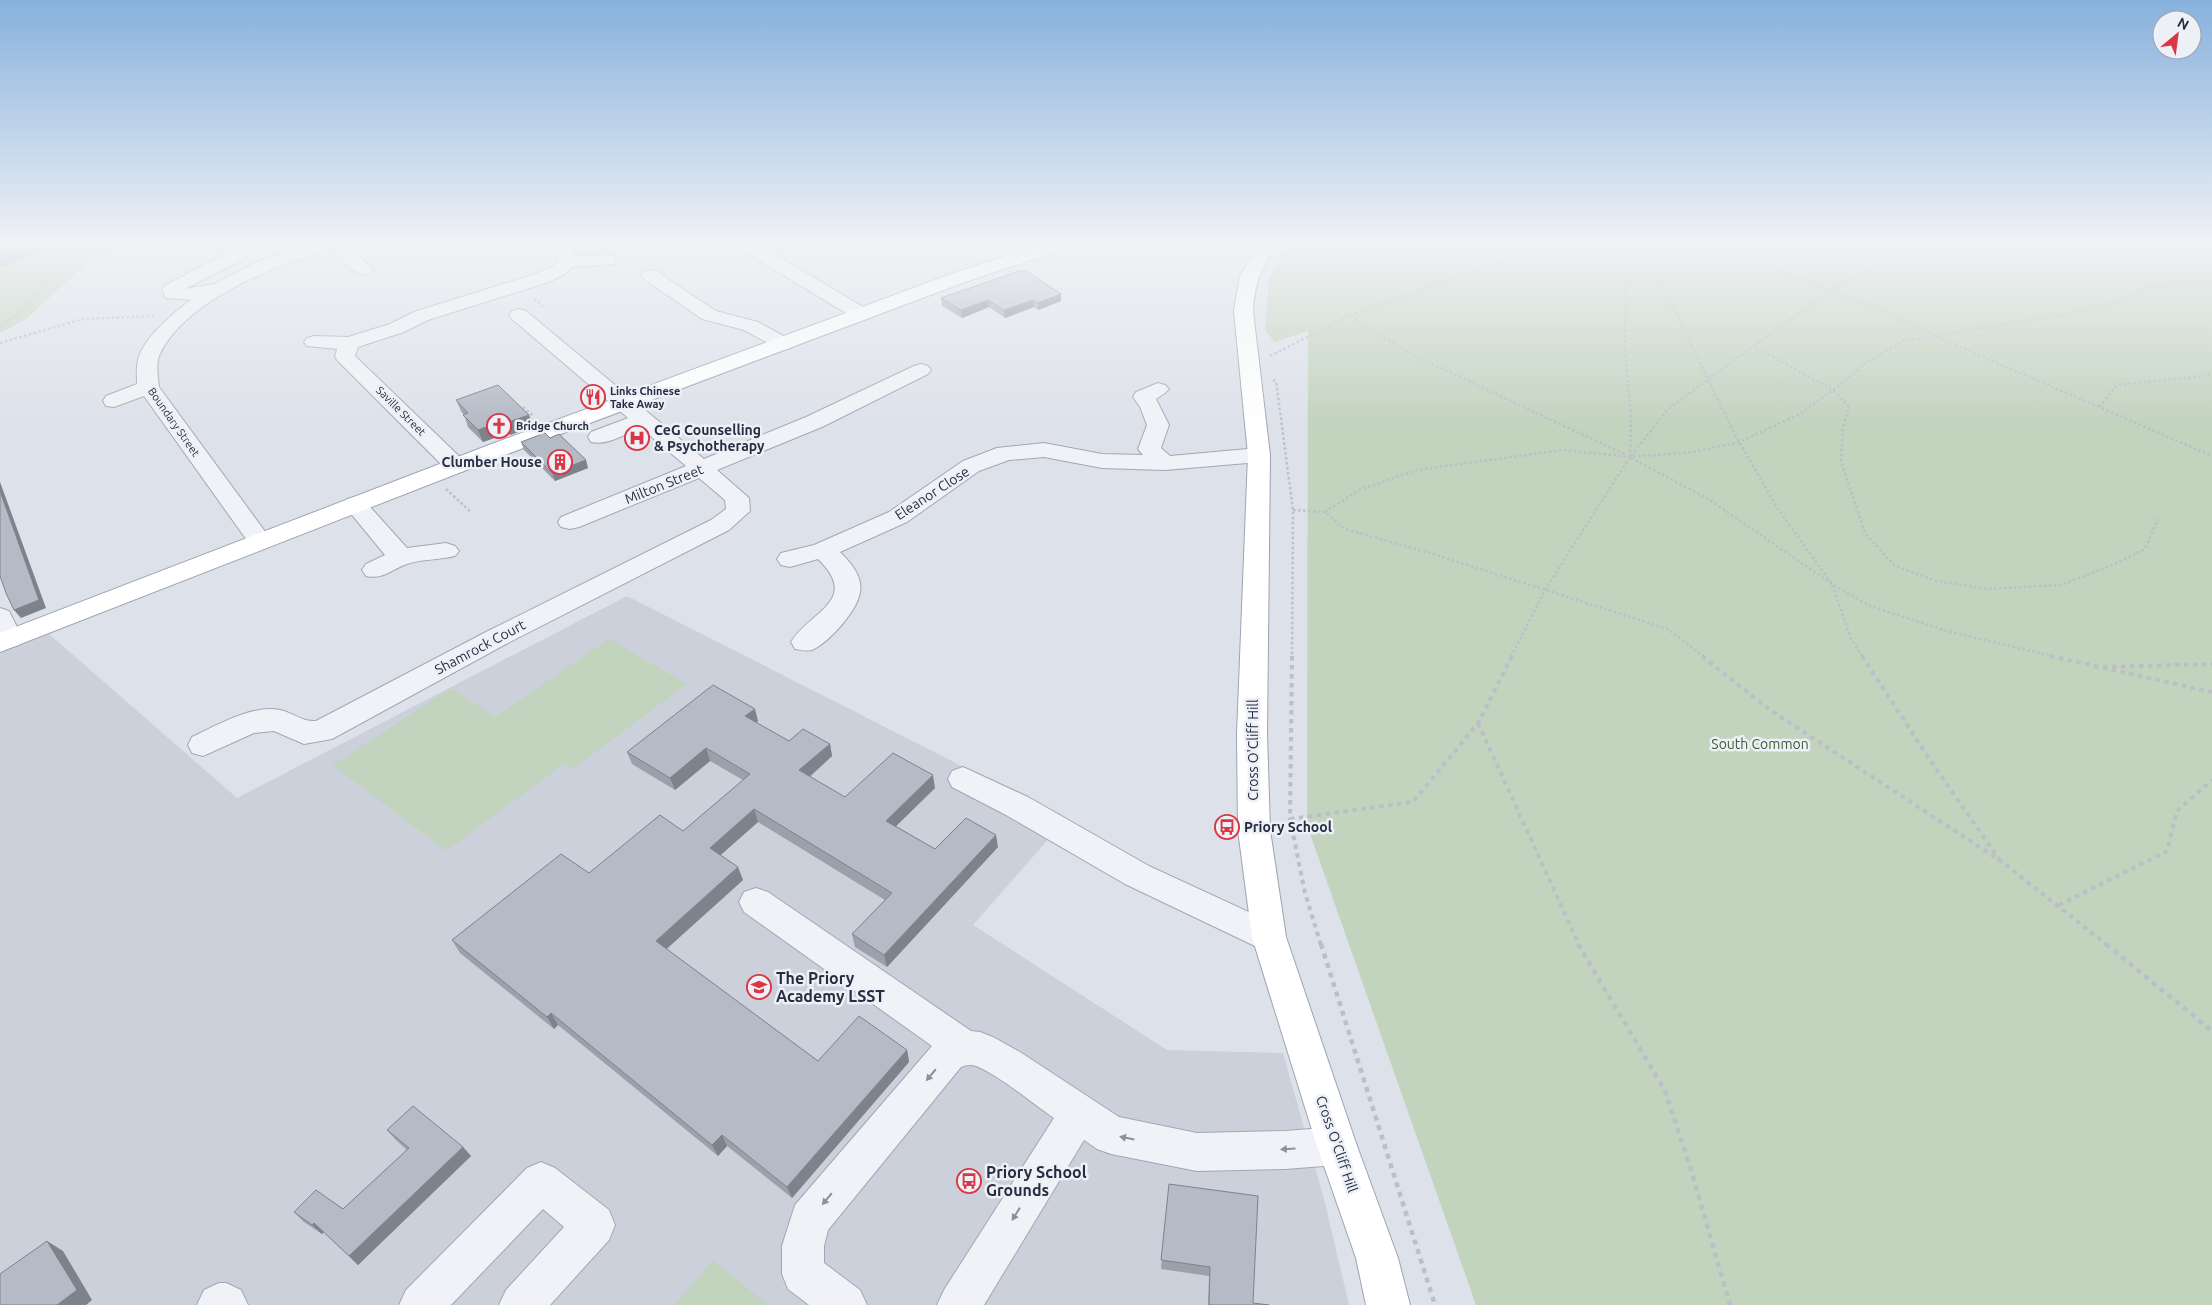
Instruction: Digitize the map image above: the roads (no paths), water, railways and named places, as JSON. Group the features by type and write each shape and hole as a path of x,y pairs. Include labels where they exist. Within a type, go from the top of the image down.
{"main road":[{"path":"3,633 260,541 886,305"},
{"name":"Cross O'Cliff Hill","path":"1244,305 1259,455 1252,734 1254,830 1269,937 1337,1146 1377,1258 1388,1305"}],"street":[{"name":"Boundary Street","path":"196,305 182,314 161,335 148,358 148,387 260,541"},
{"path":"314,342 350,355 397,328 448,305"},
{"path":"694,305 709,315 751,326 784,344"},
{"path":"846,305 861,314"},
{"path":"520,315 702,468"},
{"name":"Saville Street","path":"350,355 456,466"},
{"name":"Milton Street","path":"570,522 814,422 921,370"},
{"path":"114,401 148,387"},
{"path":"1158,390 1144,397 1151,407 1158,425 1149,450 1165,463"},
{"path":"599,437 644,419"},
{"name":"Eleanor Close","path":"790,559 823,550 898,517 972,466 1005,453 1044,450 1102,461 1165,463 1259,455"},
{"name":"Shamrock Court","path":"203,745 249,724 278,720 304,733 322,731 496,638 720,525 738,511 737,498 702,468"},
{"path":"355,504 401,557"},
{"path":"805,642 841,610 846,597 848,586 842,570 823,550"},
{"path":"375,570 401,557 446,551"},
{"path":"963,779 1017,806 1136,875 1269,937"},
{"path":"756,902 965,1048"},
{"path":"845,1305 803,1274 803,1246 810,1220 948,1055 965,1048 980,1049 1007,1064 1111,1135 1197,1152 1285,1150 1337,1146"},
{"path":"959,1305 1079,1113"},
{"path":"421,1305 541,1182 594,1225 520,1305"},
{"path":"219,1305 226,1305"}],"place":[{"name":"Links Chinese Take Away","path":"593,397"},
{"name":"Bridge Church","path":"499,426"},
{"name":"CeG Counselling & Psychotherapy","path":"637,438"},
{"name":"Clumber House","path":"560,462"},
{"name":"Priory School","path":"1227,827"},
{"name":"The Priory Academy LSST","path":"759,987"},
{"name":"Priory School Grounds","path":"969,1181"}],"park label":[{"name":"South Common","path":"1760,744"}]}
